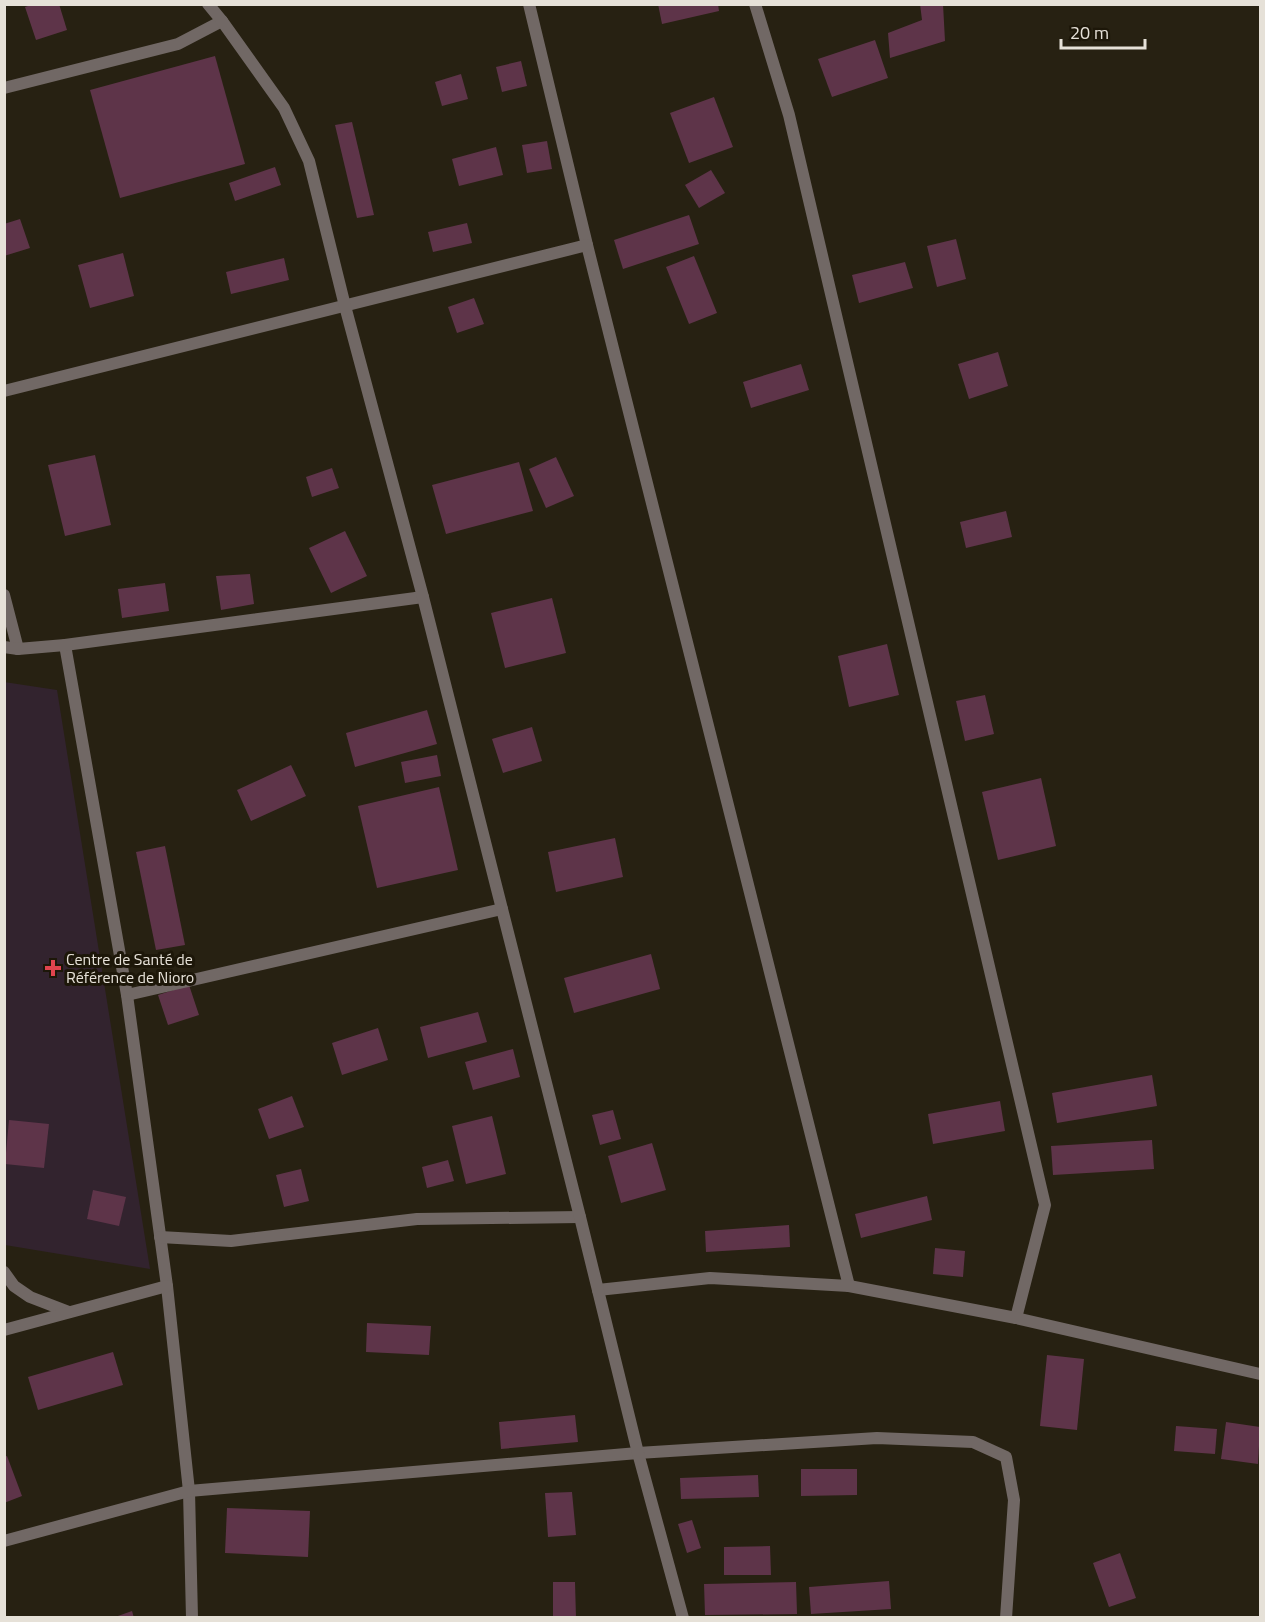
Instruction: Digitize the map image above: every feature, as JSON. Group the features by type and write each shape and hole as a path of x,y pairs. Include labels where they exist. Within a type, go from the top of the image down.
{"street":[{"path":"208,4 284,108 309,161 345,306 423,597 638,1453 683,1617"},
{"path":"530,4 587,245 849,1286"},
{"path":"755,4 789,115 1045,1205 1016,1317"},
{"path":"4,88 178,44 222,21"},
{"path":"4,391 587,245"},
{"path":"4,595 18,649"},
{"path":"4,647 18,649 65,645 423,597"},
{"path":"65,645 127,995 160,1237 189,1491 192,1617"},
{"path":"127,995 502,909"},
{"path":"160,1237 231,1241 417,1219 580,1217"},
{"path":"4,1272 14,1286 30,1297 69,1312"},
{"path":"598,1290 710,1278 849,1286 1016,1317 1260,1374"},
{"path":"4,1330 166,1286"},
{"path":"4,1541 189,1491 638,1453 878,1438 974,1442 1006,1457 1014,1500 1006,1617"}],"shaded area":[{"name":"Centre de Santé de Référence de Nioro","path":"4,682 57,690 150,1269 5,1245"}],"building":[{"path":"34,4 59,4 67,30 36,40 25,7"},
{"path":"658,4 718,4 719,11 662,24"},
{"path":"920,4 943,4 945,41 890,58 888,33 922,20"},
{"path":"875,40 888,78 832,97 818,59"},
{"path":"215,56 245,164 120,198 90,90"},
{"path":"521,61 527,86 502,92 496,67"},
{"path":"461,74 468,99 442,106 435,82"},
{"path":"714,97 733,147 689,163 670,113"},
{"path":"352,122 374,215 357,218 335,125"},
{"path":"547,141 552,169 527,173 522,145"},
{"path":"496,147 503,175 459,186 452,159"},
{"path":"275,167 281,185 235,201 229,183"},
{"path":"711,170 725,193 699,208 685,185"},
{"path":"689,215 699,244 623,269 614,240"},
{"path":"20,219 30,248 4,256 4,224"},
{"path":"467,223 472,243 433,252 428,232"},
{"path":"956,239 966,279 937,287 927,246"},
{"path":"123,253 134,296 90,308 78,265"},
{"path":"694,256 717,313 689,324 666,267"},
{"path":"284,258 289,280 231,294 226,272"},
{"path":"905,262 913,288 859,303 852,275"},
{"path":"474,298 484,324 457,333 448,307"},
{"path":"998,352 1008,386 969,399 958,364"},
{"path":"801,364 809,390 751,408 743,382"},
{"path":"95,455 111,525 65,536 48,465"},
{"path":"556,457 574,496 546,508 529,469"},
{"path":"519,462 533,511 446,534 432,485"},
{"path":"332,468 339,488 312,497 306,477"},
{"path":"1006,511 1012,537 966,548 960,522"},
{"path":"345,531 367,576 331,593 309,548"},
{"path":"250,574 254,604 221,610 216,576"},
{"path":"165,583 169,611 122,618 118,589"},
{"path":"552,598 566,653 505,668 491,613"},
{"path":"887,644 899,695 849,707 838,656"},
{"path":"985,695 994,734 965,741 956,701"},
{"path":"427,710 437,744 355,767 346,733"},
{"path":"532,727 542,761 503,773 492,739"},
{"path":"437,755 441,776 405,783 401,762"},
{"path":"291,765 306,796 251,821 237,790"},
{"path":"1041,778 1056,846 998,860 982,792"},
{"path":"439,787 458,870 377,888 358,806"},
{"path":"615,838 623,877 556,892 548,852"},
{"path":"165,846 185,945 156,950 136,852"},
{"path":"651,954 660,989 574,1013 564,978"},
{"path":"189,985 199,1015 168,1025 158,995"},
{"path":"478,1012 487,1042 428,1058 420,1027"},
{"path":"378,1028 388,1060 342,1075 332,1043"},
{"path":"513,1049 520,1077 473,1090 465,1062"},
{"path":"1152,1075 1157,1106 1057,1123 1052,1093"},
{"path":"292,1096 304,1127 269,1139 258,1109"},
{"path":"1000,1101 1005,1131 933,1144 928,1114"},
{"path":"613,1110 621,1139 600,1145 592,1115"},
{"path":"492,1116 506,1174 466,1184 452,1126"},
{"path":"9,1120 49,1124 44,1168 5,1164"},
{"path":"1152,1140 1154,1169 1053,1175 1051,1146"},
{"path":"652,1143 666,1190 621,1203 608,1156"},
{"path":"448,1160 454,1181 427,1188 422,1167"},
{"path":"301,1169 309,1201 284,1207 276,1175"},
{"path":"93,1190 126,1197 119,1226 87,1219"},
{"path":"927,1196 932,1220 861,1238 855,1214"},
{"path":"789,1225 790,1247 706,1252 705,1231"},
{"path":"935,1248 965,1251 963,1277 933,1274"},
{"path":"367,1323 431,1326 429,1355 366,1352"},
{"path":"113,1352 123,1385 38,1410 28,1377"},
{"path":"1047,1355 1084,1359 1077,1430 1040,1426"},
{"path":"575,1415 578,1442 501,1449 499,1422"},
{"path":"1226,1422 1260,1427 1258,1464 1221,1459"},
{"path":"1176,1426 1217,1429 1215,1454 1174,1451"},
{"path":"7,1456 22,1496 4,1503 4,1457"},
{"path":"801,1469 857,1469 857,1495 801,1496"},
{"path":"758,1475 759,1497 681,1499 680,1478"},
{"path":"572,1492 576,1535 548,1537 545,1493"},
{"path":"227,1508 310,1511 308,1557 225,1553"},
{"path":"692,1520 701,1548 687,1553 678,1524"},
{"path":"770,1546 771,1575 724,1575 724,1547"},
{"path":"1120,1553 1136,1598 1109,1607 1093,1563"},
{"path":"889,1581 891,1609 811,1614 809,1587"},
{"path":"553,1582 575,1582 576,1618 553,1618"},
{"path":"796,1582 797,1614 705,1615 704,1584"},
{"path":"132,1611 134,1618 115,1618 115,1617"}],"place":[{"name":"Centre de Santé de Référence de Nioro","path":"53,968"}]}
